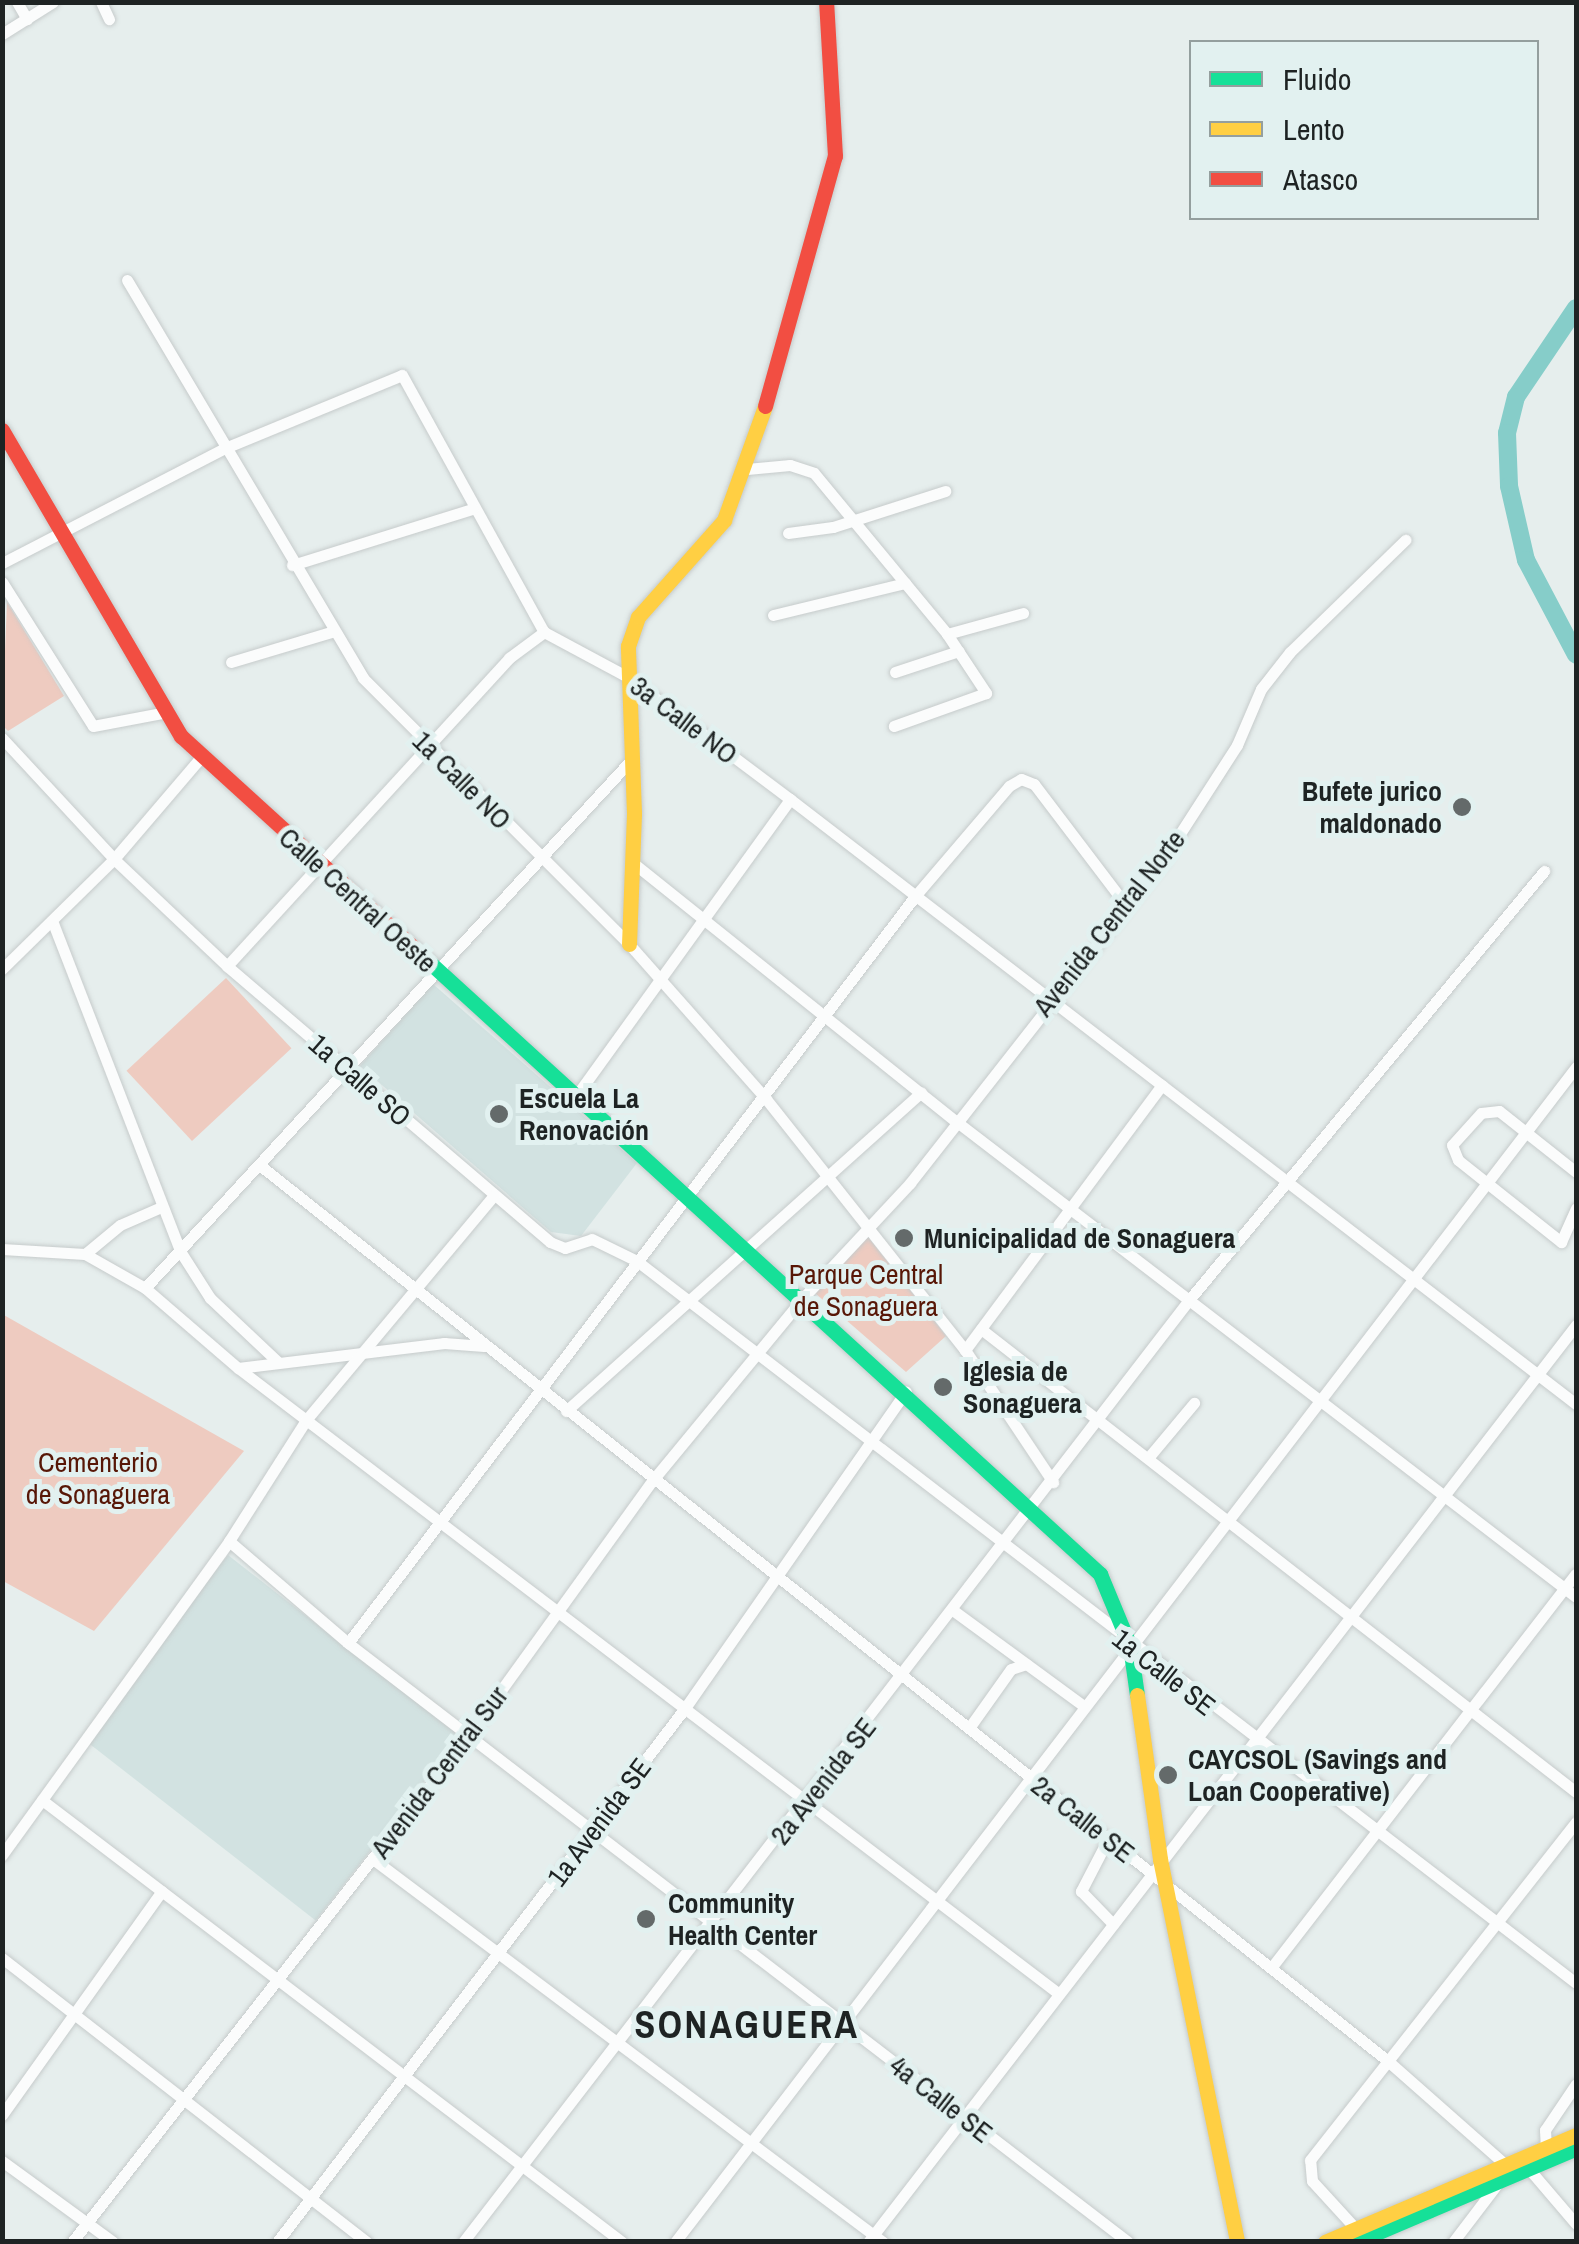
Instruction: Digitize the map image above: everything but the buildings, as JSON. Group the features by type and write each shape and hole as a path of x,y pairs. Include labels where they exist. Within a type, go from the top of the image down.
{"street":[{"path":"17,2 27,19"},
{"path":"2,34 53,2"},
{"path":"101,2 109,18"},
{"path":"628,944 632,862 626,676 638,617 724,520 747,468 835,156 826,2"},
{"name":"1a Calle NO","path":"126,280 331,632 428,748 628,944 766,1099 965,1350 1054,1482"},
{"path":"2,563 225,448 402,375 472,509 544,632 509,658 227,966"},
{"name":"Calle Central Oeste","path":"2,430 144,666 162,713 202,756 436,972 906,1391 1100,1574 1130,1646 1156,1866 1167,1886 1236,2242"},
{"path":"747,468 801,467 850,517 947,634 986,693 894,726"},
{"path":"788,533 833,527 850,517 945,490"},
{"path":"292,565 472,509"},
{"name":"Avenida Central Norte","path":"801,1300 957,1122 1050,998 1163,860 1237,745 1261,689 1290,652 1405,540"},
{"path":"2,582 94,726 162,713"},
{"path":"773,615 893,591 904,583"},
{"path":"947,634 1023,614"},
{"path":"231,662 331,632"},
{"name":"3a Calle NO","path":"544,632 626,676 1576,1404"},
{"path":"895,672 959,651"},
{"name":"1a Calle SO","path":"2,738 114,859 227,966 550,1242 565,1248 592,1239 638,1261 755,1354"},
{"path":"2,969 114,859 202,756"},
{"path":"144,1288 262,1167 539,856 631,760"},
{"path":"348,1643 441,1523 536,1389 766,1099 916,895 1021,779 1034,784 1125,904"},
{"path":"576,1096 790,799"},
{"path":"632,862 957,1122 1576,1597"},
{"name":"2a Avenida SE","path":"463,2242 1004,1547 1189,1300 1544,871"},
{"path":"52,923 180,1251 210,1298 278,1362"},
{"path":"675,2242 1034,1780 1130,1646 1323,1404 1576,1067"},
{"path":"965,1350 1068,1206 1162,1085"},
{"path":"566,1412 921,1093"},
{"path":"1576,1172 1526,1132 1488,1110 1452,1144 1454,1156 1561,1242 1576,1208"},
{"name":"2a Calle SE","path":"262,1167 536,1389 780,1577 1108,1839 1156,1866"},
{"path":"2,1854 229,1541 306,1420 494,1195"},
{"path":"85,1254 120,1226 161,1207"},
{"path":"2,1249 85,1254 144,1288 238,1368 809,1799 1060,1994"},
{"name":"Avenida Central Sur","path":"72,2242 468,1736 652,1481 801,1300"},
{"path":"373,1858 875,2239 1156,1866 1576,1325"},
{"path":"982,1330 1576,1792"},
{"path":"238,1368 444,1344 484,1346"},
{"name":"1a Calle SE","path":"755,1354 1130,1646 1576,1983"},
{"name":"1a Avenida SE","path":"278,2242 685,1708 780,1577 906,1391"},
{"path":"1148,1458 1194,1403"},
{"name":"4a Calle SE","path":"229,1541 348,1643 1128,2242"},
{"path":"1271,1968 1473,1712 1576,1574"},
{"path":"954,1611 1084,1706"},
{"path":"968,1728 1012,1669 1026,1664"},
{"path":"42,1800 622,2242"},
{"path":"1576,1822 1308,2170 1356,2235 1384,2237 1576,2148"},
{"path":"1108,1839 1081,1891 1113,1924"},
{"path":"1167,1886 1389,2062 1508,2166"},
{"path":"2,2115 162,1891"},
{"path":"2,1958 367,2242"},
{"path":"1546,2148 1545,2130 1576,2084"},
{"path":"1325,2242 1356,2235 1576,2135"},
{"path":"2,2161 113,2242"},
{"path":"1529,2169 1576,2224"},
{"path":"1453,2242 1498,2182"}],"shaded area":[{"name":"Escuela La Renovación","path":"433,984 637,1163 581,1236 551,1232 360,1066"},
{"path":"228,1555 460,1736 316,1920 84,1739"}],"green space":[{"path":"7,602 64,696 8,731 2,725"},
{"path":"226,978 291,1048 192,1141 127,1071"},
{"name":"Parque Central de Sonaguera","path":"868,1237 946,1336 906,1372 815,1293"},
{"name":"Cementerio de Sonaguera","path":"2,1314 244,1451 94,1631 3,1581"}],"waterway":[{"path":"1576,308 1516,397 1507,433 1509,486 1526,560 1576,655"}],"traffic: fast":[{"path":"428,961 1100,1574 1130,1646 1137,1695"},
{"path":"1355,2242 1576,2148"}],"traffic: slow":[{"path":"629,944 634,813 628,646 638,617 724,520 765,406"},
{"path":"1137,1695 1160,1859 1237,2242"},
{"path":"1325,2242 1576,2135"}],"traffic: jam":[{"path":"765,406 835,156 826,2"},
{"path":"2,430 181,736 428,961"}],"place":[{"name":"Bufete jurico maldonado","path":"1462,807"},
{"name":"Escuela La Renovación","path":"499,1114"},
{"name":"Municipalidad de Sonaguera","path":"904,1238"},
{"name":"Iglesia de Sonaguera","path":"943,1387"},
{"name":"CAYCSOL (Savings and Loan Cooperative)","path":"1168,1775"},
{"name":"Community Health Center","path":"646,1919"}],"district":[{"name":"SONAGUERA","path":"747,2025"}]}
